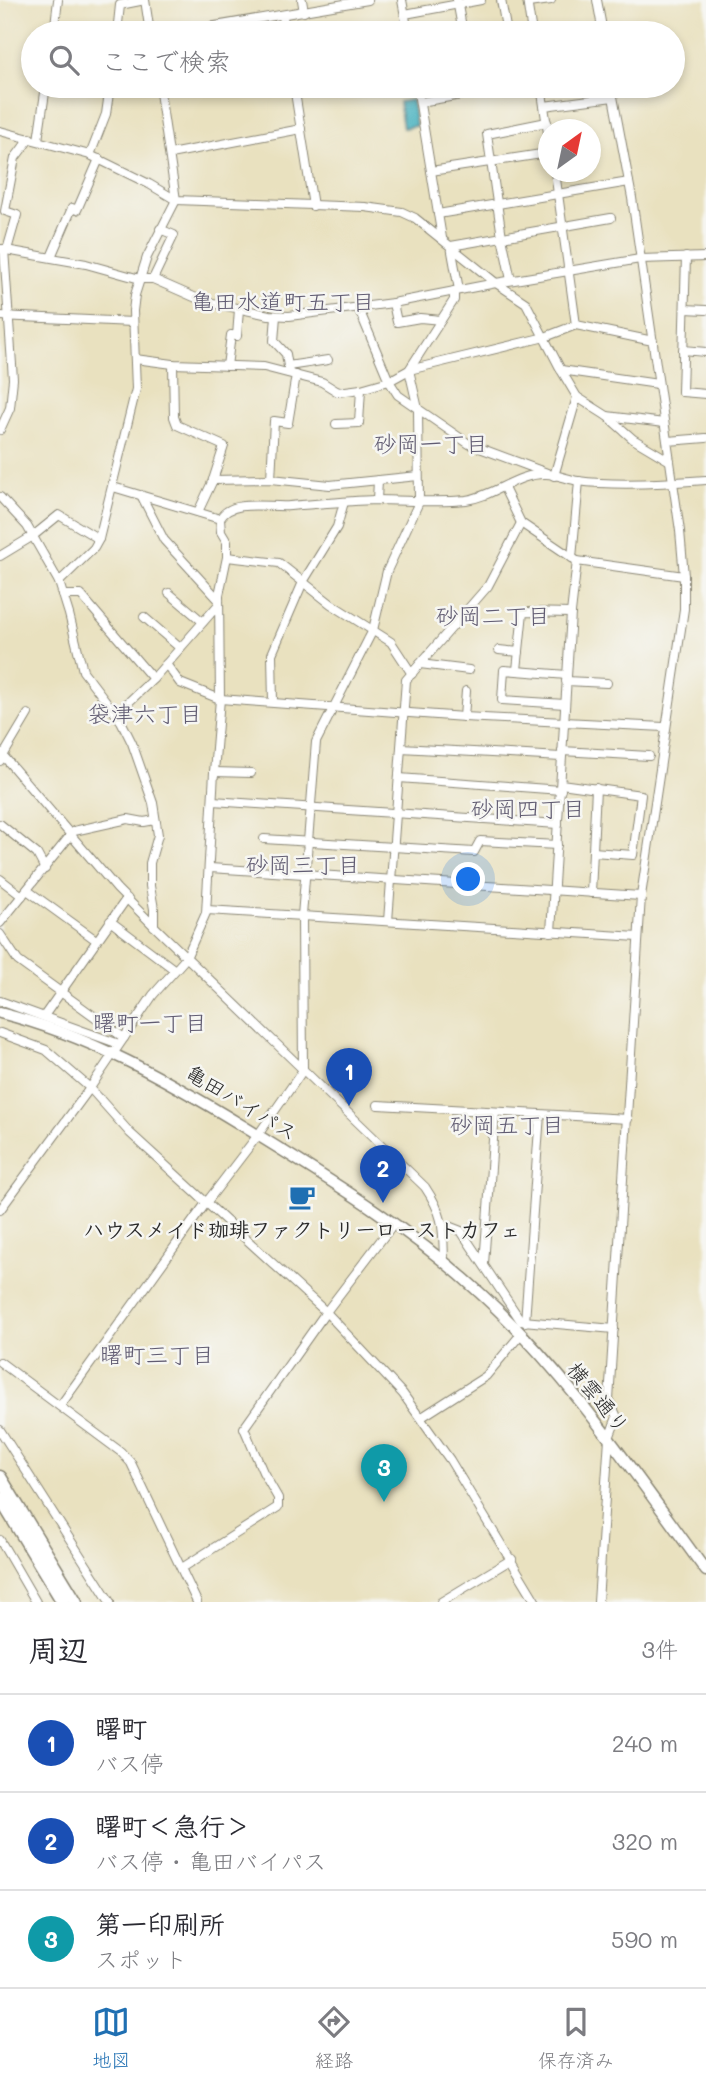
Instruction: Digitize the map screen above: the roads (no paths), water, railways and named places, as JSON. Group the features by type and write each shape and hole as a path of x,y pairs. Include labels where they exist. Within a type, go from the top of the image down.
{"highway":[{"path":"0,1477 76,1602"},
{"path":"0,1497 63,1602"}],"main road":[{"name":"亀田バイパス","path":"0,1013 119,1045 169,1080 309,1165 394,1223 443,1263"},
{"name":"横雲通り","path":"443,1263 482,1294 521,1334 609,1438 706,1571"}],"street":[{"path":"55,21 58,0"},
{"path":"118,21 119,2 145,0 148,21"},
{"path":"302,0 304,12"},
{"path":"251,21 304,12 345,1 368,0"},
{"path":"402,0 406,21"},
{"path":"405,14 457,2 481,0"},
{"path":"501,0 505,21"},
{"path":"531,21 527,1 551,0"},
{"path":"597,0 601,21"},
{"path":"457,2 461,21"},
{"path":"283,16 284,21"},
{"path":"0,430 10,408 13,379 5,317 4,249 17,215 5,211 15,158 34,139 43,98"},
{"path":"51,257 72,208 77,210 95,157 108,98"},
{"path":"59,582 94,548 99,539 136,389 133,321 135,295 160,229 176,200 161,98"},
{"path":"296,98 313,206"},
{"path":"419,98 442,239"},
{"path":"420,102 444,98"},
{"path":"543,98 546,119"},
{"path":"544,106 605,98"},
{"path":"598,1602 609,1438 617,1417 609,1399 641,897 664,727 684,610 684,576 668,442 629,182 613,98"},
{"path":"511,281 487,134 538,124"},
{"path":"170,154 301,129"},
{"path":"0,131 95,157 176,200 365,207 402,212 526,303 577,397 607,416 633,439 670,461"},
{"path":"431,172 538,155"},
{"path":"556,182 576,325"},
{"path":"438,214 629,182"},
{"path":"451,246 611,218"},
{"path":"153,279 174,234 160,229"},
{"path":"60,1406 303,1070 302,916 316,742 373,630 387,571 419,502 418,409 409,370 454,300 457,290 451,246"},
{"path":"4,249 51,257 140,279 153,279 203,301 276,316 393,303 640,259 706,257"},
{"path":"686,257 682,392 706,394"},
{"path":"393,303 397,321 420,318 441,320"},
{"path":"358,307 389,381 398,395 469,444 551,475 579,481 672,483 706,480"},
{"path":"228,366 231,335 237,336 239,309"},
{"path":"685,309 706,310"},
{"path":"271,479 274,421 288,423 291,372 286,354 274,341 276,316"},
{"path":"5,317 133,321"},
{"path":"135,359 173,365 264,367 322,382 338,391 361,389 389,381 409,370 545,337 576,325 653,341"},
{"path":"683,350 706,352"},
{"path":"291,372 328,360"},
{"path":"173,365 174,417 177,425 224,446 213,480 198,512"},
{"path":"561,370 658,384"},
{"path":"337,424 359,423 361,389"},
{"path":"551,475 577,397"},
{"path":"607,416 664,423"},
{"path":"668,442 706,438"},
{"path":"0,1210 90,1088 153,995 186,958 207,910 220,699 219,602 227,556 227,542 221,532 220,519 227,509 377,500 468,500 489,495 522,477 551,475"},
{"path":"213,480 271,479 330,485 418,476"},
{"path":"377,500 378,480"},
{"path":"551,932 579,481"},
{"path":"113,487 220,519"},
{"path":"504,488 520,523 574,560 684,576"},
{"path":"141,495 164,540 219,602"},
{"path":"0,497 11,506 33,536 59,582 83,671 116,714 132,744 153,803 158,835 150,863 154,926"},
{"path":"273,702 272,654 303,582 337,527 344,502"},
{"path":"0,556 33,536 59,515 99,539"},
{"path":"388,921 406,680 488,586 520,523"},
{"path":"227,556 279,563 331,604 391,642 412,674"},
{"path":"169,593 203,622"},
{"path":"63,596 81,595 153,679"},
{"path":"116,714 153,679 219,602"},
{"path":"517,670 523,612 570,612"},
{"path":"144,617 180,648"},
{"path":"499,650 519,652"},
{"path":"166,664 180,683 220,699 464,717 664,727"},
{"path":"421,664 469,670"},
{"path":"565,704 502,700 504,670 607,683"},
{"path":"464,717 466,691"},
{"path":"28,715 1,756 154,926 425,1187 437,1205 443,1224 443,1263"},
{"path":"401,748 649,756"},
{"path":"214,772 251,773"},
{"path":"399,778 596,788 641,795 634,855 593,852"},
{"path":"591,893 596,788"},
{"path":"212,800 558,824"},
{"path":"0,923 74,831 128,820 155,820"},
{"path":"0,824 37,854 45,869"},
{"path":"264,839 474,852 480,841 557,845"},
{"path":"210,868 641,897"},
{"path":"0,879 96,940"},
{"path":"44,1016 127,898"},
{"path":"207,910 638,937"},
{"path":"110,921 175,970"},
{"path":"0,934 18,961 61,992 119,1045"},
{"path":"0,1001 119,1045"},
{"path":"0,1033 46,1050 90,1088 130,1133 326,1312 422,1417 512,1559 536,1602"},
{"path":"378,1105 628,1119"},
{"path":"484,1264 495,1112"},
{"path":"523,1321 540,1114"},
{"path":"182,1568 278,1507 278,1498 263,1472 244,1428 326,1312 394,1223"},
{"path":"443,1224 461,1231 523,1321"},
{"path":"508,1321 614,1329"},
{"path":"422,1417 486,1376 521,1334"},
{"path":"0,1362 121,1452 131,1463 197,1602"},
{"path":"0,1430 110,1602"},
{"path":"0,1540 36,1602"},
{"path":"441,1602 512,1559"}],"water":[{"path":"412,100 416,126 403,128 399,102"}],"place":[{"name":"曙町","path":"349,1106"},
{"name":"ハウスメイド珈琲ファクトリーローストカフェ","path":"302,1197"},
{"name":"曙町＜急行＞","path":"383,1203"},
{"name":"第一印刷所","path":"384,1502"}],"district":[{"name":"亀田水道町五丁目","path":"283,301"},
{"name":"砂岡一丁目","path":"431,443"},
{"name":"砂岡二丁目","path":"493,615"},
{"name":"袋津六丁目","path":"145,713"},
{"name":"砂岡四丁目","path":"528,808"},
{"name":"砂岡三丁目","path":"303,864"},
{"name":"曙町一丁目","path":"150,1022"},
{"name":"砂岡五丁目","path":"507,1124"},
{"name":"曙町三丁目","path":"157,1354"}]}
